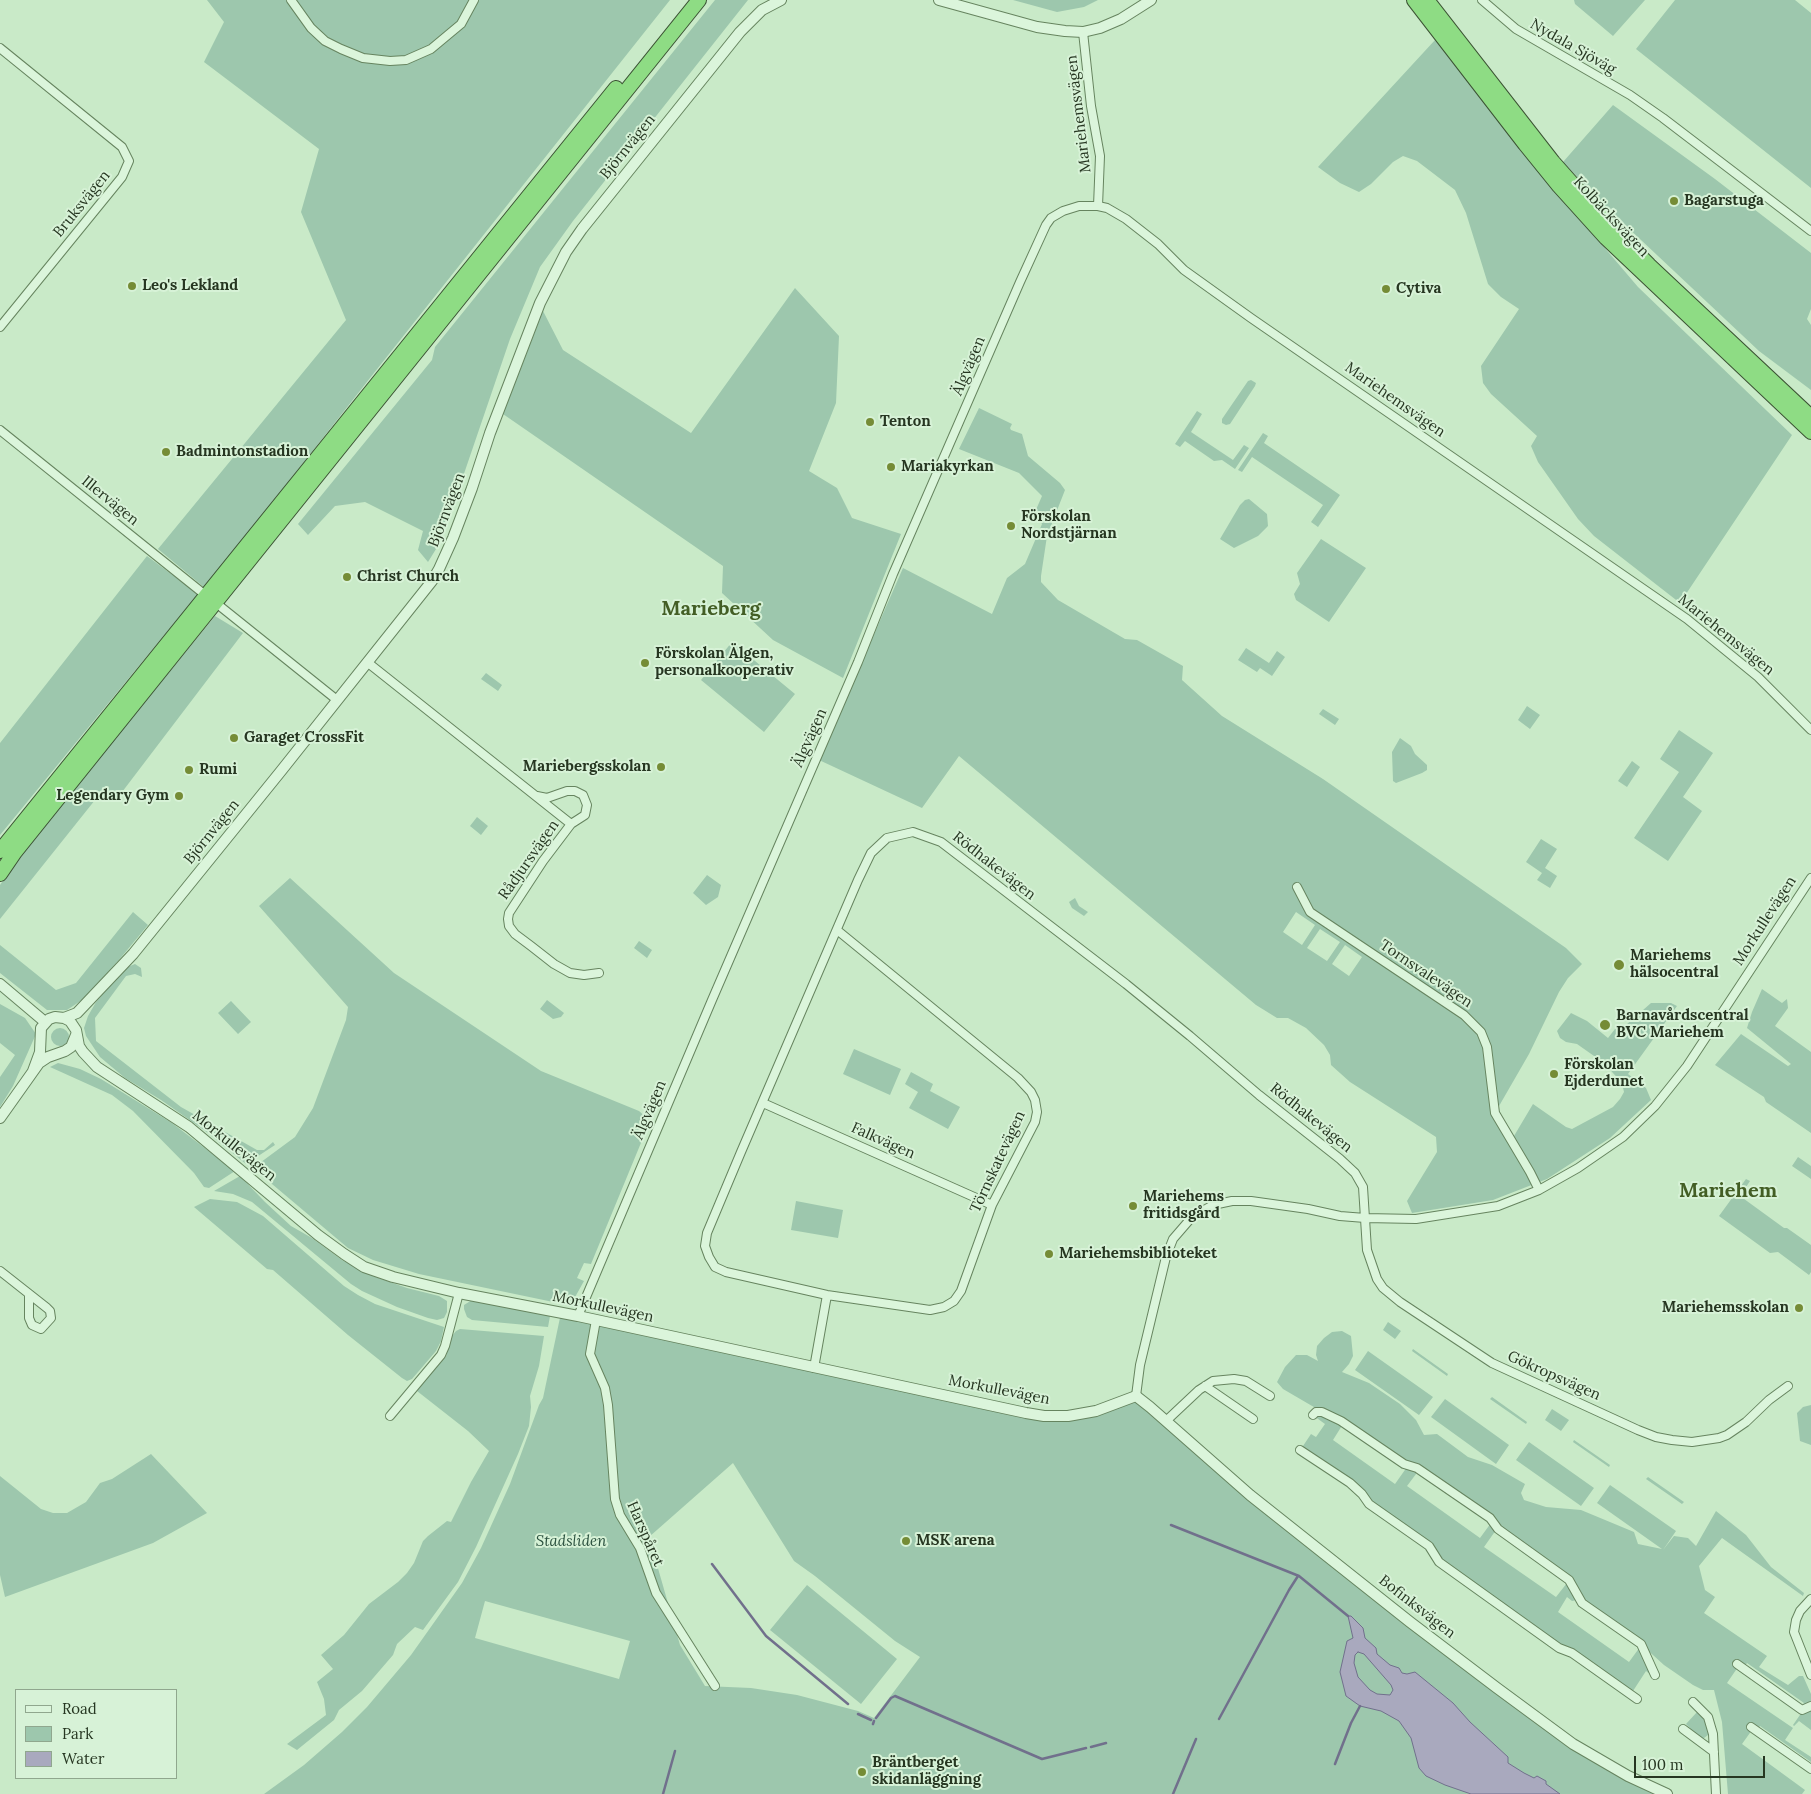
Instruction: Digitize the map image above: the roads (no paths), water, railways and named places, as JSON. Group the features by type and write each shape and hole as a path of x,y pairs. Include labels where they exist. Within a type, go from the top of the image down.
{"highway":[{"path":"0,851 687,0"},
{"path":"0,874 15,852 699,0"},
{"name":"Kolbäcksvägen","path":"1414,0 1524,144 1606,238 1811,432"},
{"name":"Kolbäcksvägen","path":"1427,0 1553,162 1609,225 1811,417"}],"street":[{"path":"291,0 311,28 325,41 364,58 390,61 406,60 431,49 461,24 474,0"},
{"name":"Björnvägen","path":"33,1071 40,1052 41,1028 45,1022 55,1017 64,1018 77,1013 159,923 439,569 472,488 490,433 540,303 566,252 582,229 740,32 762,10 781,0"},
{"path":"939,0 1037,27 1065,32 1083,32 1100,28 1121,19 1151,0"},
{"name":"Nydala Sjöväg","path":"1482,0 1516,30 1630,95 1811,231"},
{"name":"Mariehemsvägen","path":"1083,32 1090,98 1100,156 1098,206 1107,208 1126,219 1158,244 1184,270 1251,318 1687,619 1758,677 1811,730"},
{"name":"Bruksvägen","path":"0,48 122,147 129,160 122,177 0,327"},
{"name":"Älgvägen","path":"578,1316 907,543 1044,228 1052,218 1062,211 1079,206 1098,206"},
{"name":"Illervägen","path":"0,430 204,594"},
{"path":"221,607 337,700"},
{"name":"Rådjursvägen","path":"367,662 571,824"},
{"name":"Rådjursvägen","path":"536,796 547,798 567,791 574,791 583,795 587,805 585,815 571,824 534,874 509,913 509,926 515,934 554,964 570,973 584,975 598,973"},
{"name":"Rödhakevägen","path":"827,1295 726,1272 715,1267 705,1246 707,1233 871,853 887,838 913,832 941,842 1133,990 1340,1159 1355,1173 1363,1187 1365,1218"},
{"name":"Morkullevägen","path":"76,1032 79,1046 97,1067 189,1127 318,1235 364,1267 393,1277 459,1293 578,1316 1044,1416 1068,1416 1096,1411 1136,1396 1140,1365 1166,1257 1173,1239 1192,1217 1213,1205 1232,1201 1251,1201 1308,1209 1340,1216 1365,1218 1416,1219 1464,1212 1498,1206 1539,1190 1578,1168 1623,1138 1656,1106 1687,1066 1811,878"},
{"name":"Tornsvalevägen","path":"1297,886 1310,912 1464,1015 1481,1032 1487,1047 1495,1113 1539,1190"},
{"name":"Törnskatevägen","path":"827,1295 930,1310 944,1307 954,1301 961,1291 992,1204 1035,1122 1037,1112 1035,1100 1031,1092 1018,1078 974,1040 837,930"},
{"path":"0,984 45,1022"},
{"name":"Björnvägen","path":"0,1118 33,1071 48,1057 71,1047 87,1003"},
{"path":"64,1018 70,1021 76,1032"},
{"path":"41,1042 46,1048 75,1054 97,1067"},
{"name":"Falkvägen","path":"763,1103 992,1204"},
{"name":"Gökropsvägen","path":"1365,1218 1365,1236 1371,1265 1377,1279 1391,1295 1492,1363 1656,1437 1692,1442 1719,1438 1746,1422 1769,1400 1788,1386"},
{"path":"0,1271 29,1294"},
{"path":"390,1416 441,1355 459,1293"},
{"path":"814,1368 827,1295"},
{"name":"Harspåret","path":"596,1320 590,1354 605,1388 608,1405 614,1499 620,1515 640,1548 656,1593 715,1686"},
{"path":"1166,1421 1213,1381 1234,1379 1246,1381 1270,1396"},
{"path":"1205,1386 1254,1419"},
{"name":"Bofinksvägen","path":"1136,1396 1250,1494 1496,1688 1573,1744 1628,1776 1667,1794"},
{"path":"1312,1414 1322,1412 1342,1421 1402,1463 1417,1468 1490,1518 1498,1529 1568,1579 1582,1603 1641,1644 1655,1675"},
{"path":"1300,1450 1350,1483 1362,1494 1369,1504 1430,1546 1439,1562 1559,1648 1572,1653 1637,1699"},
{"path":"1811,1600 1800,1611 1794,1632 1811,1675"},
{"path":"1737,1664 1802,1710 1811,1706"},
{"path":"1693,1702 1708,1718 1714,1752 1716,1794"},
{"path":"1751,1727 1811,1769"},
{"path":"1682,1729 1714,1752"}],"water":[{"path":"1348,1616 1351,1616 1363,1628 1365,1638 1376,1648 1377,1654 1390,1665 1399,1668 1402,1673 1415,1672 1453,1703 1470,1722 1508,1757 1508,1763 1534,1778 1537,1776 1546,1781 1546,1784 1560,1794 1471,1794 1426,1776 1419,1768 1411,1738 1399,1721 1381,1711 1360,1706 1346,1696 1340,1672 1347,1641 1353,1638","holes":["1358,1652 1364,1654 1391,1685 1393,1690 1390,1695 1377,1694 1370,1690 1358,1677 1354,1663 1355,1655"]}],"waterway":[{"path":"1171,1525 1299,1576 1348,1616"},
{"path":"712,1564 766,1636 848,1704"},
{"path":"1219,1719 1298,1576"},
{"path":"876,1718 891,1698 895,1696 1042,1759 1086,1748"},
{"path":"1335,1764 1351,1723 1360,1706"},
{"path":"858,1714 871,1720"},
{"path":"1173,1794 1196,1739"},
{"path":"1091,1747 1106,1743"},
{"path":"663,1794 675,1751"}],"place":[{"name":"Bagarstuga","path":"1674,201"},
{"name":"Leo's Lekland","path":"132,286"},
{"name":"Cytiva","path":"1386,289"},
{"name":"Tenton","path":"870,422"},
{"name":"Badmintonstadion","path":"166,452"},
{"name":"Mariakyrkan","path":"891,467"},
{"name":"Förskolan Nordstjärnan","path":"1011,526"},
{"name":"Christ Church","path":"347,577"},
{"name":"Förskolan Älgen, personalkooperativ","path":"645,663"},
{"name":"Garaget CrossFit","path":"234,738"},
{"name":"Mariebergsskolan","path":"661,767"},
{"name":"Rumi","path":"189,770"},
{"name":"Legendary Gym","path":"179,796"},
{"name":"Mariehems hälsocentral","path":"1619,965"},
{"name":"Barnavårdscentral BVC Mariehem","path":"1605,1025"},
{"name":"Förskolan Ejderdunet","path":"1554,1074"},
{"name":"Mariehems fritidsgård","path":"1133,1206"},
{"name":"Mariehemsbiblioteket","path":"1049,1254"},
{"name":"Mariehemsskolan","path":"1799,1308"},
{"name":"MSK arena","path":"906,1541"},
{"name":"Bräntberget skidanläggning","path":"862,1772"}],"district":[{"name":"Marieberg","path":"711,609"},
{"name":"Mariehem","path":"1728,1191"}],"park label":[{"name":"Stadsliden","path":"571,1542"}]}
